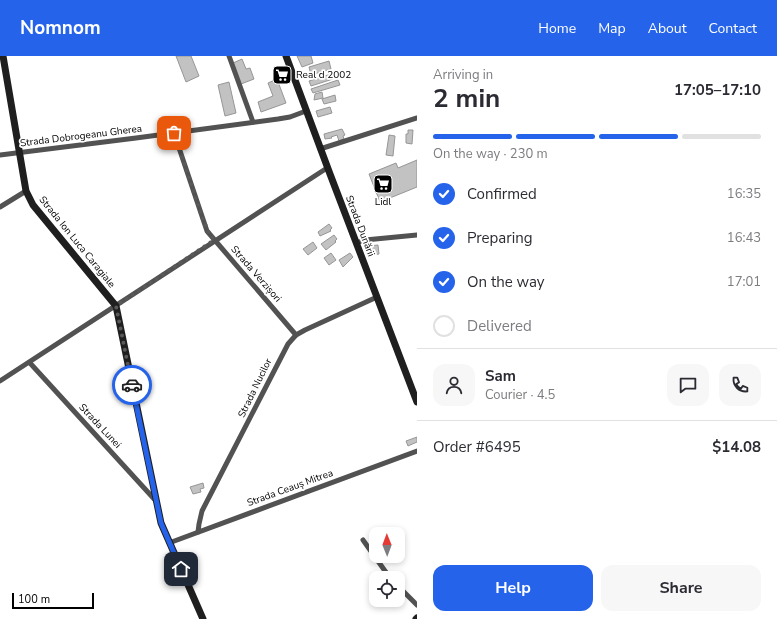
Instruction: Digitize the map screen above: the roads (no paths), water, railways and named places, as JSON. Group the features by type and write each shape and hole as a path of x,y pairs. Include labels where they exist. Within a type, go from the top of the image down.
{"street":[{"name":"Strada Ion Luca Caragiale","path":"3,56 26,191 33,205 116,306 161,523 203,619"},
{"path":"229,56 252,122"},
{"name":"Strada Dunării","path":"286,56 327,168 417,402"},
{"name":"Strada Dobrogeanu Gherea","path":"0,155 290,117 306,111"},
{"path":"320,149 417,118"},
{"name":"Strada Verzișori","path":"174,133 208,231 214,240 296,335"},
{"path":"0,382 214,240 327,168"},
{"path":"0,207 26,191"},
{"path":"356,243 365,240 417,235"},
{"name":"Strada Nucilor","path":"198,532 198,524 202,511 288,344 296,335 304,330 377,297"},
{"name":"Strada Lunei","path":"30,363 156,501"},
{"name":"Strada Ceauș Mitrea","path":"169,543 417,451"},
{"path":"363,540 385,571"},
{"path":"405,593 417,605"}],"place":[{"name":"Real d 2002","path":"282,75"},
{"name":"Lidl","path":"383,184"}]}
